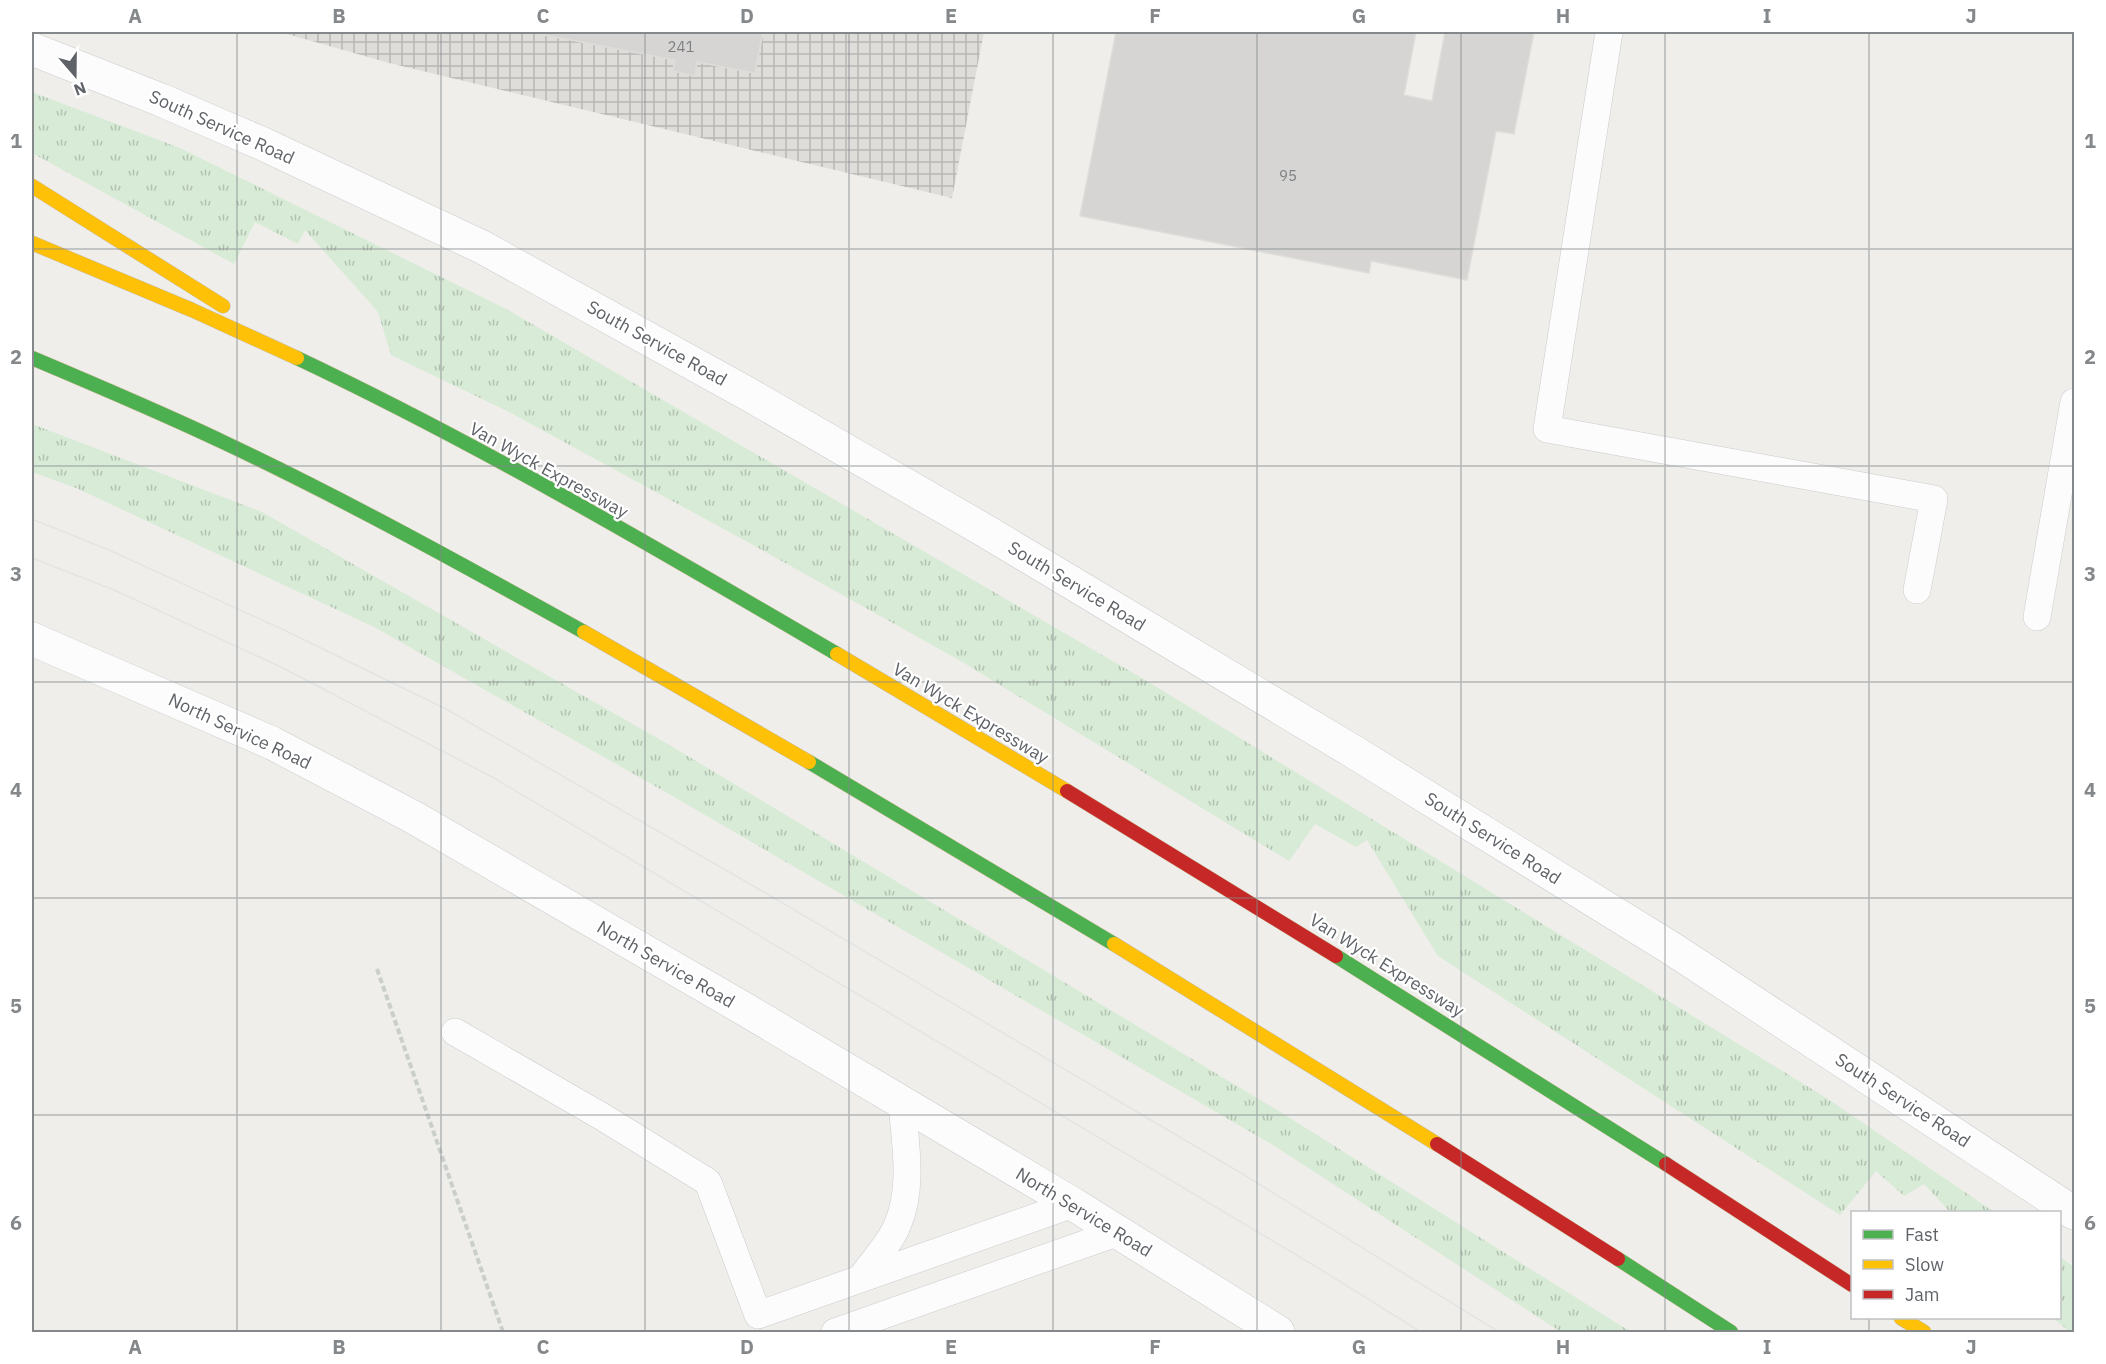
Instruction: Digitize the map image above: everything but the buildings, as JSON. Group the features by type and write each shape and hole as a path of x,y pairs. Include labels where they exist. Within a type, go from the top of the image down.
{"highway":[{"path":"32,186 347,383"},
{"name":"Van Wyck Expressway","path":"32,243 181,305 347,383 509,467 669,556 1143,836 1532,1077 1851,1284"},
{"path":"32,358 237,449 400,530 561,618 876,800 1169,977 1489,1176 1731,1332"},
{"path":"1904,1319 1924,1332"}],"street":[{"name":"South Service Road","path":"32,49 171,104 385,200 492,252 748,394 982,529 1354,752 1674,950 2074,1213"},
{"name":"North Service Road","path":"32,639 272,743 413,817 902,1102 1119,1232 1278,1332"}],"lane":[{"path":"1609,32 1547,429 1934,499 1917,590"},
{"path":"2037,617 2074,402"},
{"path":"455,1032 601,1116 708,1182 758,1315 1073,1204"},
{"path":"860,1279 897,1227 903,1208 907,1161 902,1102"},
{"path":"835,1332 1119,1232"}],"path":[{"path":"376,969 503,1332"}],"shaded area":[{"path":"280,32 984,32 952,198 389,63"}],"green space":[{"path":"32,92 180,148 508,310 1147,681 1828,1099 1993,1211 1949,1211 1924,1184 1904,1196 1876,1171 1840,1215 1438,956 1367,840 1356,847 1315,824 1289,861 959,660 509,412 391,355 378,312 305,230 298,244 255,222 234,264 32,153"},
{"path":"32,424 262,512 666,743 1277,1110 1631,1332 1561,1332 1273,1145 669,794 376,628 76,488 32,472"},
{"path":"2061,1258 2074,1267 2074,1332 2070,1332 2054,1319 2061,1319"}],"tram line":[{"path":"32,519 109,550 284,630 446,709 762,891 1246,1176 1499,1332"},
{"path":"32,558 114,590 281,667 494,778 1315,1266 1421,1332"}],"traffic: fast":[{"path":"32,358 176,420 269,464 405,534 584,632"},
{"path":"297,358 503,463 638,538 837,654"},
{"path":"809,762 1114,944"},
{"path":"1336,956 1666,1164"},
{"path":"1618,1259 1731,1332"}],"traffic: slow":[{"path":"32,186 223,306"},
{"path":"32,243 192,310 297,358"},
{"path":"584,632 809,762"},
{"path":"837,654 1067,791"},
{"path":"1114,944 1437,1144"},
{"path":"1903,1319 1924,1332"}],"traffic: jam":[{"path":"1067,791 1336,956"},
{"path":"1437,1144 1618,1259"},
{"path":"1666,1164 1851,1284"}]}
